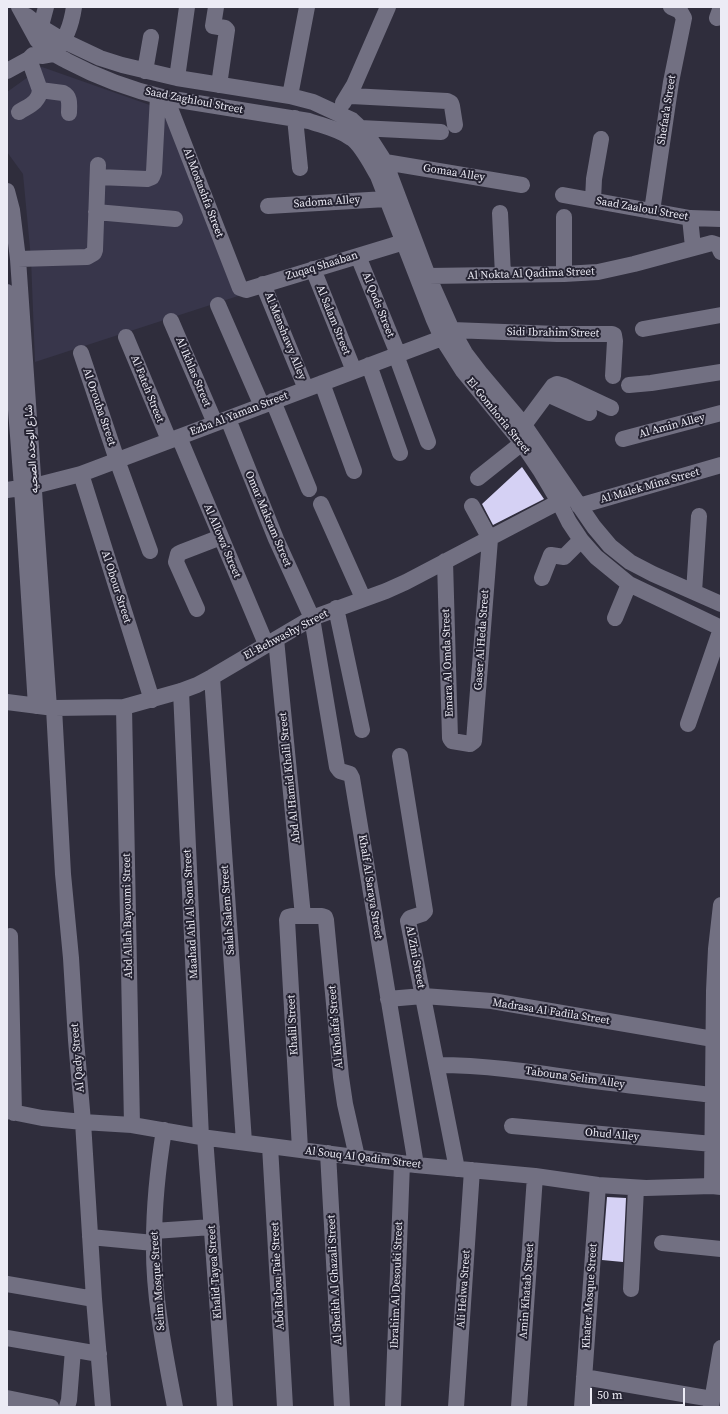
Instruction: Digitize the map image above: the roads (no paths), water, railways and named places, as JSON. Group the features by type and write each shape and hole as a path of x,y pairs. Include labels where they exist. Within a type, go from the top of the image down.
{"street":[{"path":"19,112 36,101 40,90 35,45 46,7"},
{"path":"35,45 43,56 54,54 64,41 69,29 74,7"},
{"path":"177,78 187,7"},
{"path":"216,7 213,26 225,28 227,30 219,85"},
{"path":"290,96 307,7"},
{"path":"328,108 344,102 352,90 388,7"},
{"name":"Shefaa'a Street","path":"652,211 671,82 684,18 675,9"},
{"name":"Saad Zaghloul Street","path":"22,10 35,45 64,41 122,66 177,78 290,96 314,102 328,108 354,129"},
{"path":"145,71 151,37"},
{"path":"7,71 35,45"},
{"path":"81,68 79,58 84,54 89,53"},
{"name":"Saad Zaghloul Street","path":"54,54 81,68 123,86 162,97 294,118 331,128 354,129"},
{"path":"40,90 63,93 66,95 69,102 69,113"},
{"path":"352,90 447,101 451,103 456,124"},
{"path":"352,90 350,111 354,129 441,132"},
{"path":"18,259 87,257 91,255 95,250 98,171 147,178 152,177 154,172 162,97"},
{"name":"Al Mostashfa Street","path":"162,97 240,288"},
{"path":"294,118 300,168"},
{"name":"El-Gomhoria Street","path":"354,129 367,134 385,162 428,276 447,334 463,371 570,501 610,546 630,562 653,574 721,604"},
{"name":"El-Gomhoria Street","path":"354,129 366,156 378,176 434,320 465,353 524,425 570,501 569,522 581,540 612,572 629,584 721,628"},
{"path":"593,200 594,179 601,139"},
{"name":"Gomaa Alley","path":"385,162 522,185"},
{"name":"شارع الوحده الصحيه","path":"7,191 12,210 18,259 21,488"},
{"name":"Saad Zaaloul Street","path":"563,195 690,218 721,219"},
{"name":"Sadoma Alley","path":"268,206 386,199"},
{"path":"96,212 175,219"},
{"path":"500,213 503,275"},
{"path":"564,217 564,274"},
{"path":"690,218 693,247"},
{"name":"Zuqaq Shaaban","path":"240,288 246,290 404,242"},
{"name":"Al Nokta Al Qadima Street","path":"428,276 598,272 616,269 693,247 715,243 718,245 721,252"},
{"name":"Al Qods Street","path":"358,256 397,355 428,442"},
{"name":"Al Salam Street","path":"313,269 354,371"},
{"name":"Al Menshawy Alley","path":"263,284 306,389"},
{"name":"شارع الوحده الصحيه","path":"7,292 21,488 46,707"},
{"path":"218,305 309,489"},
{"path":"643,329 721,315"},
{"name":"Al Ikhlas Street","path":"171,321 221,421"},
{"name":"Ezba Al Yaman Street","path":"21,488 81,474 397,355 447,334"},
{"name":"Sidi Ibrahim Street","path":"447,334 612,334 614,335 615,341 613,376"},
{"name":"Al Fateh Street","path":"126,337 174,439"},
{"name":"Al Orouba Street","path":"81,353 117,460 150,551"},
{"path":"369,365 400,453"},
{"path":"629,385 721,372"},
{"path":"322,383 354,471"},
{"path":"524,425 553,386 561,384 611,408"},
{"path":"547,394 589,413"},
{"name":"Al Amin Alley","path":"623,439 721,413"},
{"name":"Omar Makram Street","path":"221,421 312,618"},
{"name":"Al Allowa' Street","path":"174,439 271,642"},
{"path":"478,478 522,443"},
{"name":"Al Malek Mina Street","path":"570,501 721,465"},
{"name":"Al Obour Street","path":"81,474 152,700"},
{"name":"El-Behwashy Street","path":"7,702 46,707 124,707 181,691 212,677 312,618 363,598 386,591 406,582 445,561 570,501"},
{"path":"321,504 363,598"},
{"path":"472,506 490,539"},
{"path":"694,592 699,516"},
{"path":"196,609 176,562 176,558 178,554 182,552 221,537"},
{"name":"Gaser Al Heda Street","path":"474,741 490,539"},
{"path":"542,578 551,555 564,557 581,540"},
{"name":"Emara Al Omda Street","path":"445,561 450,738 452,741 470,744 474,741"},
{"path":"614,618 629,584"},
{"path":"336,608 362,730"},
{"name":"Khalf Al Saraya Street","path":"312,618 337,767 340,771 350,774 352,778 388,999 409,1164"},
{"path":"688,724 721,628"},
{"name":"Abd Al Hamid Khalil Street","path":"271,642 304,916"},
{"name":"Salah Salem Street","path":"212,677 244,1142"},
{"name":"Maahad Ahl Al Sona Street","path":"181,691 203,1137"},
{"name":"Al Qady Street","path":"46,707 71,958 94,1299 103,1407"},
{"name":"Abd Allah Bayoumi Street","path":"124,707 132,1125"},
{"name":"Al Zini Street","path":"400,756 425,911 422,914 410,918 408,921 437,1065 464,1169"},
{"path":"717,1187 715,1153 717,1060 713,1039 717,1012 716,956 721,912"},
{"name":"Khalil Street","path":"300,1150 287,920 288,917 292,916 304,916"},
{"name":"Al Kholafa' Street","path":"304,916 322,916 325,917 326,920 341,1077 345,1104 357,1157"},
{"path":"10,936 10,1112"},
{"name":"Madrasa Al Fadila Street","path":"388,999 423,996 492,1001 713,1039"},
{"name":"Tabouna Selim Alley","path":"437,1065 462,1065 512,1069 612,1083 716,1091"},
{"name":"Al Souq Al Qadim Street","path":"10,1112 42,1118 132,1125 203,1137 409,1164 535,1176 598,1185 636,1188 717,1187"},
{"name":"Ohud Alley","path":"512,1126 715,1153"},
{"name":"Selim Mosque Street","path":"164,1130 157,1177 154,1237 156,1280 163,1345 175,1407"},
{"name":"Khalid Tayea Street","path":"203,1137 212,1227 225,1407"},
{"name":"Abd Rabou Taie Street","path":"270,1146 285,1407"},
{"name":"Al Sheikh Al Ghazali Street","path":"328,1153 342,1407"},
{"name":"Ibrahim Al Desouki Street","path":"393,1407 409,1164"},
{"name":"Ali Helwa Street","path":"456,1407 464,1169"},
{"name":"Amin Khatab Street","path":"519,1407 535,1176"},
{"name":"Khater Mosque Street","path":"582,1407 598,1185"},
{"path":"631,1289 636,1188"},
{"path":"90,1237 154,1237 212,1227"},
{"path":"662,1243 721,1249"},
{"path":"7,1284 94,1299"},
{"path":"7,1338 99,1354"},
{"path":"584,1377 714,1397 721,1348"},
{"path":"67,1407 69,1400 73,1350"},
{"path":"7,1398 51,1407"}]}
